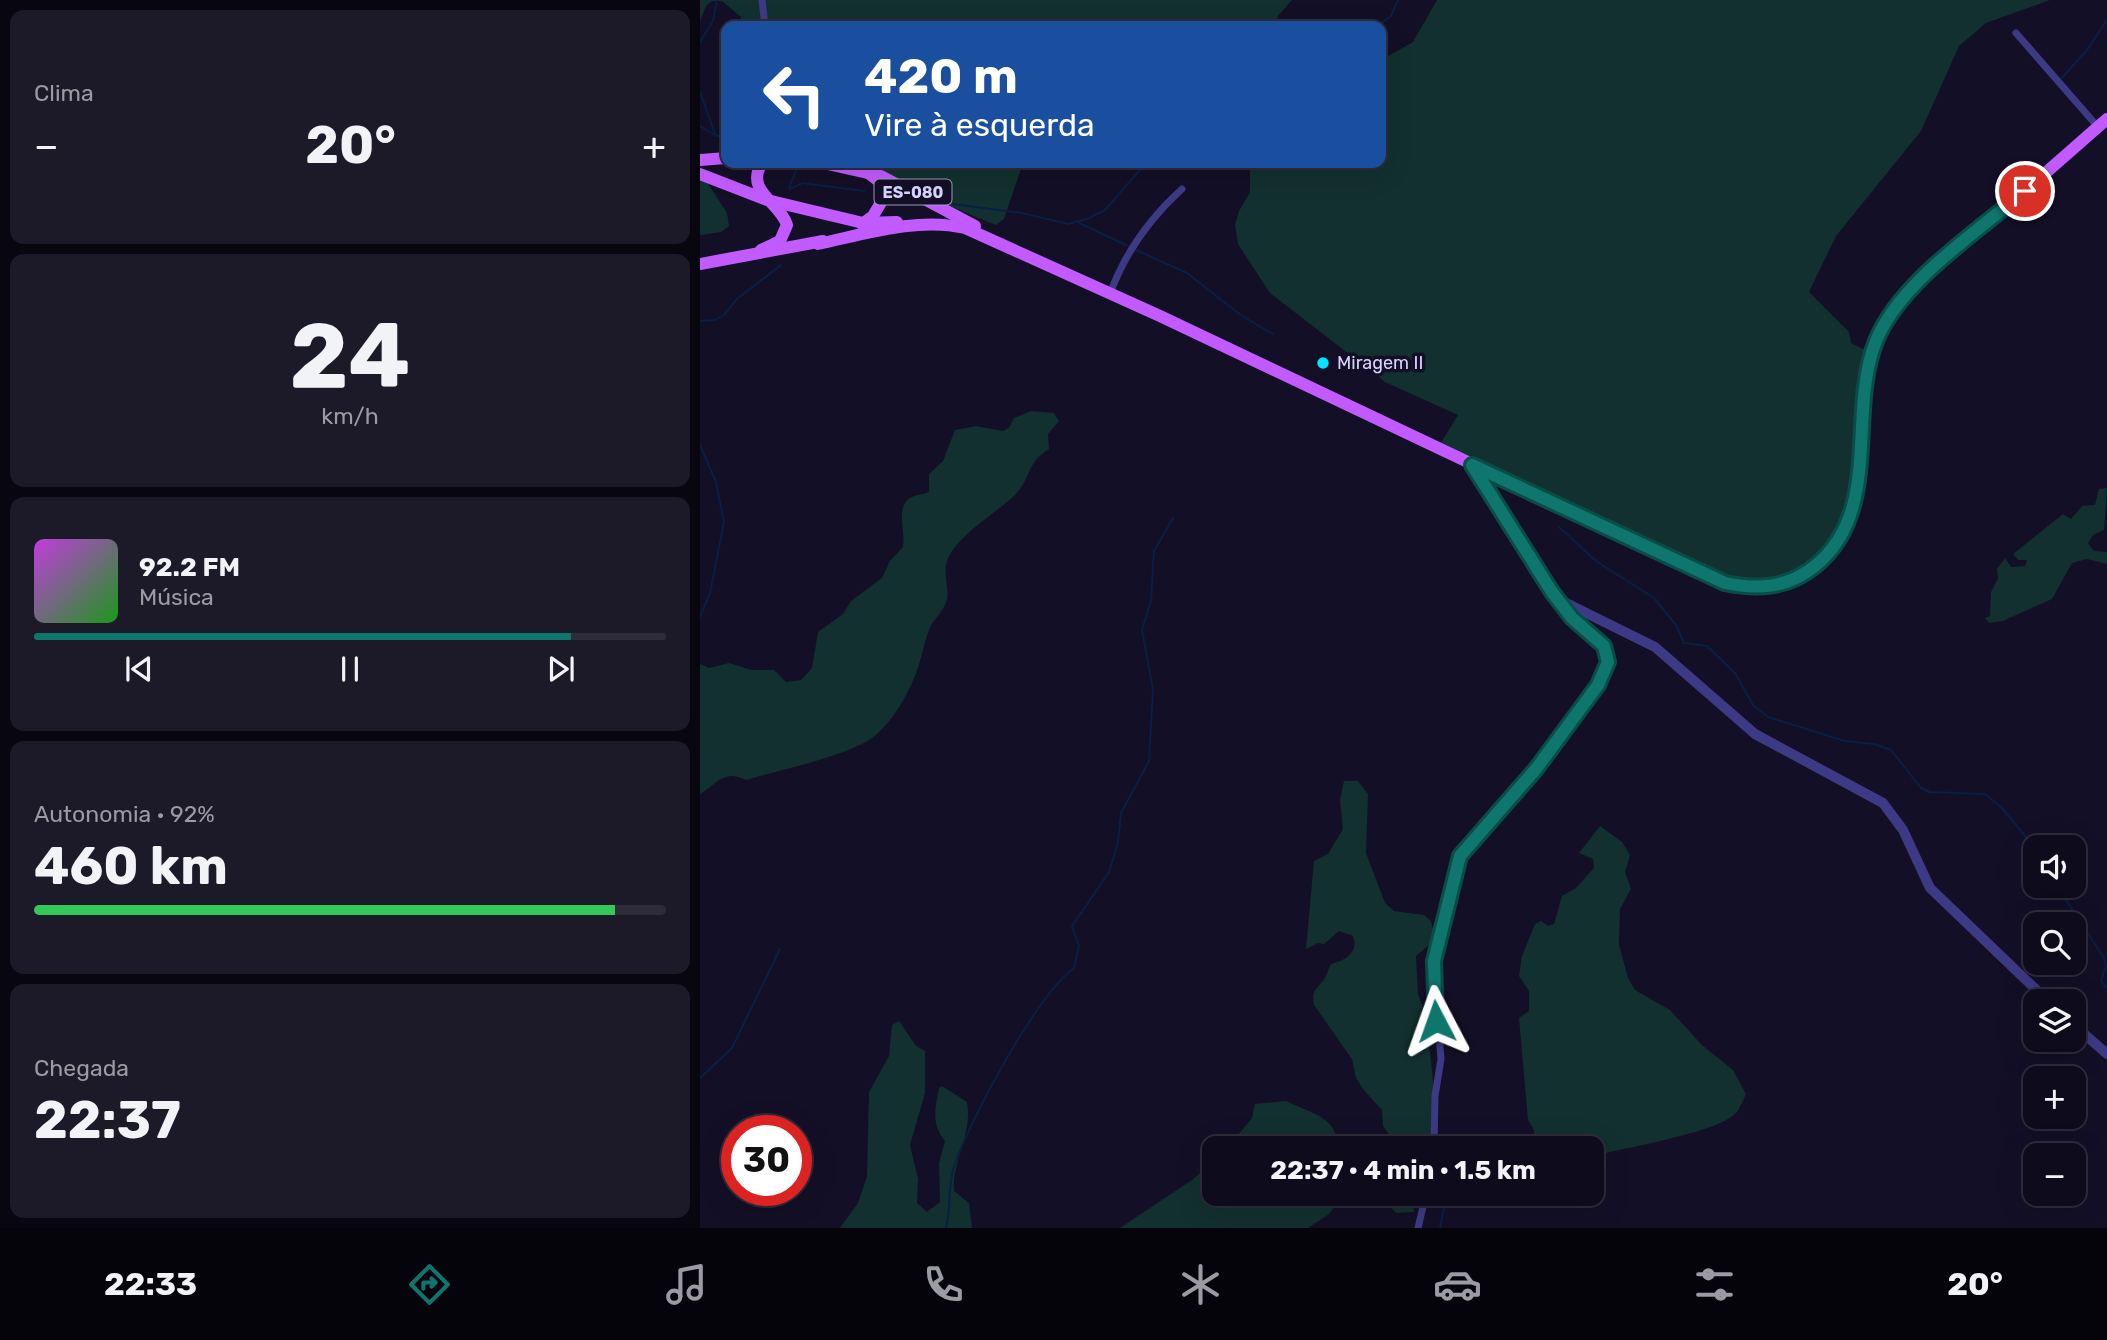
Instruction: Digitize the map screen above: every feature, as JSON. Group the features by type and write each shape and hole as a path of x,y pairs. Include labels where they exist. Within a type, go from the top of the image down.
{"main road":[{"path":"700,264 943,223 996,239 1725,583 1747,588 1768,587 1805,574 1825,559 1837,543 1854,504 1866,380 1876,342 1886,323 1928,273 2102,123"},
{"path":"700,160 721,158"},
{"path":"741,257 772,246 786,233 785,217 767,200 757,182 761,168"},
{"path":"818,244 873,216 883,199 880,182 865,168"},
{"name":"ES-080","path":"866,168 996,239"},
{"name":"ES-080","path":"700,174 767,200 863,223 943,223"}],"street":[{"path":"762,0 764,21"},
{"path":"2017,33 2102,123"},
{"path":"1110,293 1118,271 1135,241 1160,209 1182,189"},
{"path":"1434,1136 1435,1096 1441,1059 1434,971 1458,863 1467,847 1536,769 1598,685 1607,667 1608,656 1604,646 1572,618 1472,465"},
{"path":"1560,600 1655,647 1755,734 1883,803 1903,830 1930,888 2035,989"},
{"path":"2086,1036 2107,1054"},
{"path":"1418,1228 1423,1206"}],"green space":[{"path":"700,0 1292,0 1277,17 1281,21 740,21 741,17 722,1 712,1 706,6 700,21"},
{"path":"1437,0 2050,0 1986,23 1959,46 1921,131 1836,236 1809,292 1849,332 1851,343 1869,352 1855,478 1836,540 1791,580 1731,582 1439,446 1458,415 1385,382 1270,293 1238,244 1235,225 1239,211 1250,192 1250,168 1386,168 1386,57 1413,42"},
{"path":"880,168 1021,168 1004,219 996,225 948,205"},
{"path":"700,177 705,179 727,213 729,226 721,232 700,235"},
{"path":"1031,411 1054,413 1059,421 1048,434 1049,449 1036,460 1015,495 967,534 952,552 946,566 946,604 929,630 911,684 889,722 877,734 852,749 746,780 727,777 700,794 700,664 709,668 729,663 752,670 774,670 786,682 801,680 812,668 818,632 843,614 851,601 882,578 890,561 903,547 903,506 912,497 929,492 929,474 943,461 955,430 976,426 1003,431 1009,428 1014,418"},
{"path":"2107,488 2104,530 2093,535 2088,543 2094,551 2107,552 2107,564 2087,559 2072,563 2052,599 2003,621 1989,623 1985,618 1990,616 1991,592 1998,578 1997,569 2005,558 2011,567 2025,566 2027,560 2018,560 2013,554 2063,514 2071,519 2082,506 2095,505 2099,489"},
{"path":"1344,781 1358,781 1368,794 1366,853 1385,903 1394,911 1424,915 1431,921 1434,933 1429,945 1416,956 1418,994 1423,1007 1421,1021 1430,1052 1434,1091 1433,1136 1390,1136 1383,1126 1382,1110 1363,1089 1356,1078 1352,1059 1314,1005 1314,993 1331,964 1346,958 1354,947 1353,936 1339,931 1324,944 1318,943 1306,949 1314,861 1328,854 1343,829 1340,800"},
{"path":"1600,826 1622,842 1630,855 1625,872 1631,889 1620,909 1619,945 1628,978 1635,990 1670,1010 1702,1045 1733,1070 1746,1094 1736,1113 1726,1120 1669,1139 1604,1154 1604,1136 1535,1136 1528,1120 1519,1018 1529,1011 1529,991 1519,976 1522,956 1535,924 1541,921 1548,926 1554,924 1562,896 1576,888 1594,868 1593,859 1579,853"},
{"path":"899,1021 916,1046 925,1051 925,1093 910,1145 918,1179 917,1203 927,1212 940,1202 939,1163 945,1141 935,1116 939,1088 942,1086 967,1102 967,1125 956,1169 954,1191 969,1203 972,1228 840,1228 858,1203 867,1176 869,1092 889,1056 892,1025"},
{"path":"1286,1101 1321,1117 1334,1129 1336,1136 1237,1136 1252,1118 1255,1104"},
{"path":"1202,1171 1202,1206 1335,1206 1329,1214 1308,1228 1120,1228"},
{"path":"1390,1206 1413,1206 1414,1212 1396,1213"}],"waterway":[{"path":"700,42 713,21 717,0"},
{"path":"1384,21 1391,16 1398,0"},
{"path":"2061,79 2087,50 2107,20"},
{"path":"700,92 716,136"},
{"path":"700,126 715,135"},
{"path":"789,188 797,168"},
{"path":"953,204 1022,213 1068,224 1105,210 1142,168"},
{"path":"789,189 803,183 864,191"},
{"path":"1079,223 1126,245"},
{"path":"1136,250 1187,273 1242,316 1273,334"},
{"path":"700,321 715,320 724,315 737,299 781,265"},
{"path":"700,445 716,482 724,522 710,593 700,617"},
{"path":"946,1228 951,1177 961,1149 988,1092 1023,1032 1041,1005 1074,968 1079,946 1072,926 1109,872 1118,843 1121,813 1149,761 1153,690 1142,630 1151,601 1154,551 1173,518"},
{"path":"1559,527 1596,561 1654,598 1676,625 1684,643 1707,646 1735,673 1753,705 1768,717 1845,741 1874,744 1891,750 1921,788 1930,792 1985,794 2001,807 2024,835"},
{"path":"2065,898 2104,958 2106,966 2101,981 2107,988"},
{"path":"700,1078 732,1048 780,949"},
{"path":"1440,1228 1445,1206"}],"place":[{"name":"Miragem II","path":"1323,363"}],"route":[{"path":"1436,1021 1434,961 1460,856 1536,769 1598,685 1608,662 1604,646 1572,618 1552,592 1472,465 1725,583 1747,588 1791,582 1825,559 1846,527 1858,481 1866,380 1876,342 1886,323 1899,304 1928,273 2025,191"}]}
